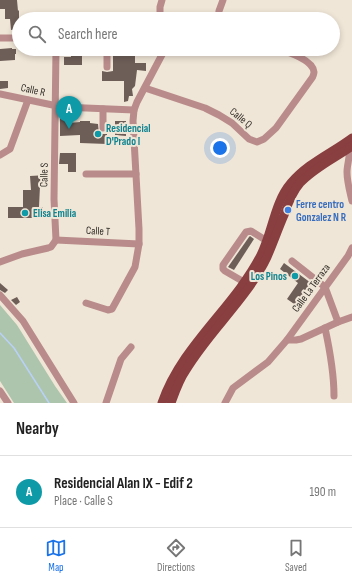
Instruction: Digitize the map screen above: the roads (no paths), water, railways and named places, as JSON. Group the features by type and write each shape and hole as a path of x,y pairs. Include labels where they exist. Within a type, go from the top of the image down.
{"main road":[{"path":"164,402 170,384 183,360 255,267 267,241 280,200 285,190 299,175 314,163 350,143"},
{"path":"164,402 178,385 195,356 251,284 260,270 292,194 300,183 311,173 350,143"}],"street":[{"path":"160,12 162,0"},
{"path":"219,12 223,0"},
{"path":"0,38 12,38"},
{"name":"Calle S","path":"56,56 54,199 56,240"},
{"path":"107,56 107,67"},
{"path":"86,303 112,310 135,267 139,244 139,229 133,121 134,110 161,56"},
{"name":"Calle Q","path":"145,88 205,108 232,124 249,139 257,142 264,139 276,128 312,78 314,70 309,63 297,56"},
{"name":"Calle R","path":"0,94 62,107 134,110"},
{"path":"0,155 10,149 28,100"},
{"path":"103,109 103,128"},
{"path":"350,143 347,170 352,201"},
{"path":"86,174 136,174"},
{"path":"244,282 225,270 223,268 224,265 246,232 251,231 267,241"},
{"path":"0,262 22,254 51,247 56,240"},
{"name":"Calle T","path":"56,240 139,244"},
{"name":"Calle La Terraza","path":"225,403 232,388 268,362 287,340 348,256 352,248"},
{"path":"292,261 325,287 338,322"},
{"path":"0,295 23,321 74,403"},
{"path":"287,340 299,339 352,317"},
{"path":"325,328 334,378 334,396"},
{"path":"106,403 121,359 131,346"},
{"path":"0,391 8,403"}],"waterway":[{"path":"0,333 14,348 49,403"}],"place":[{"name":"Residencial Alan IX - Edif 2","path":"69,129"},
{"name":"Residencial D'Prado I","path":"98,134"},
{"name":"Ferre centro Gonzalez N R","path":"288,210"},
{"name":"Elisa Emilia","path":"25,213"},
{"name":"Los Pinos","path":"295,276"}]}
